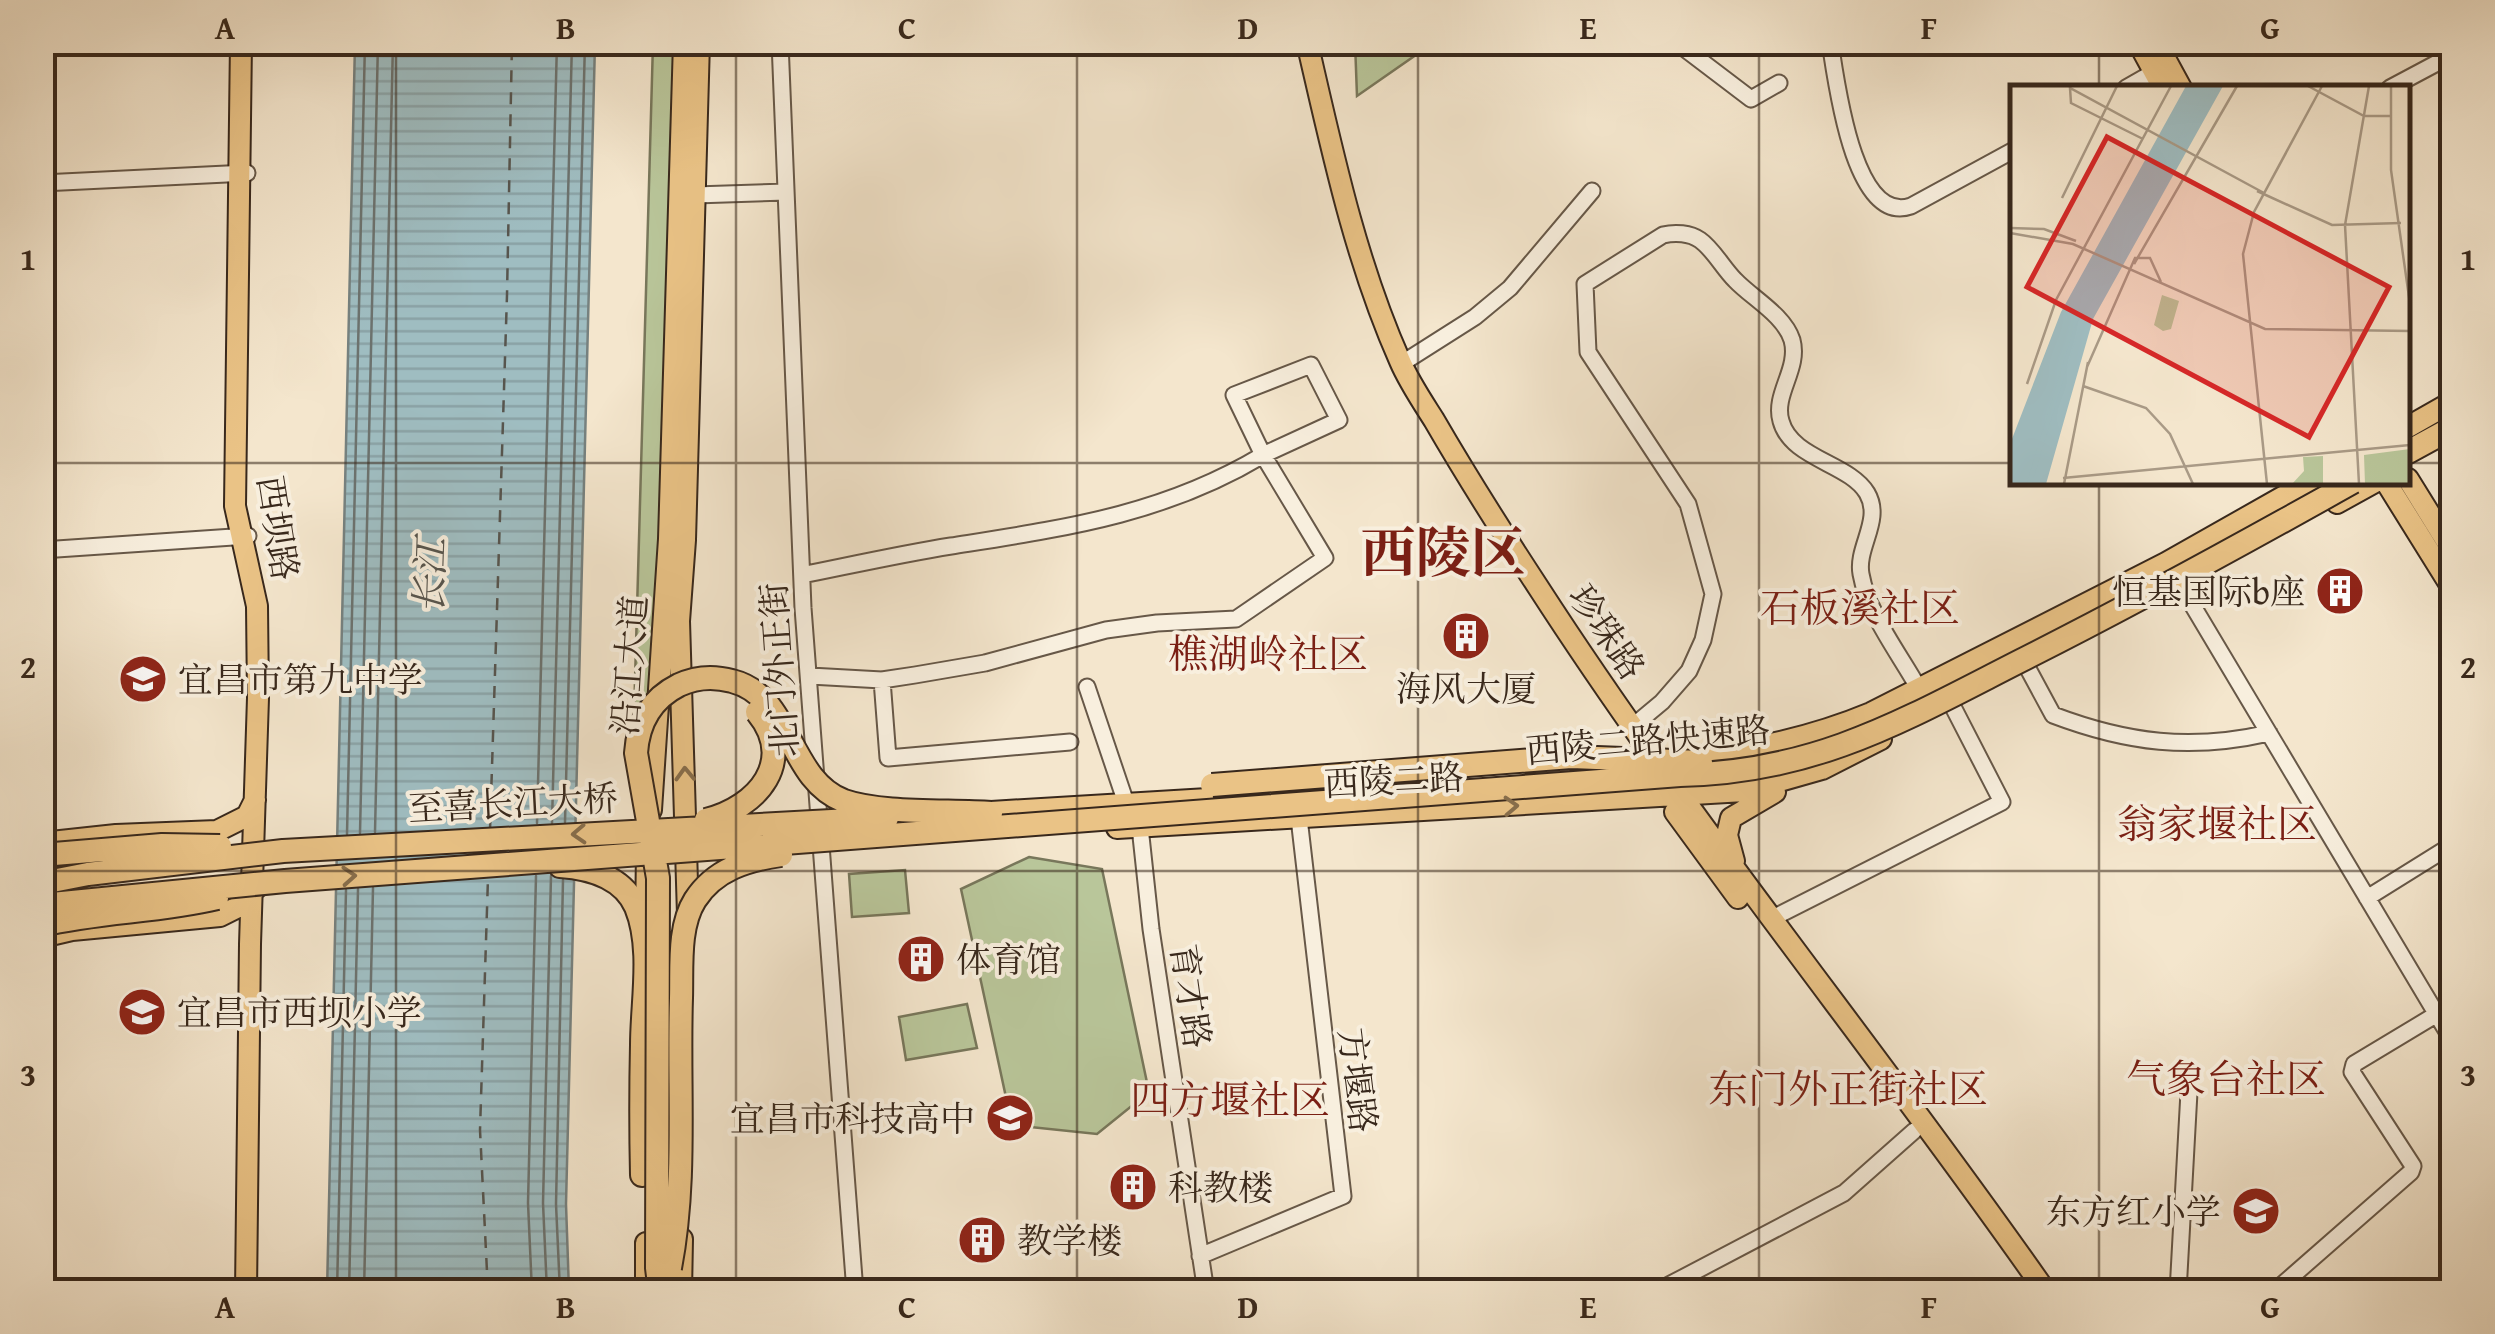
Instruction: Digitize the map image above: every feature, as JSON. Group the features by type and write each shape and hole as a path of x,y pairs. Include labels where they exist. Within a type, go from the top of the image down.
{"highway":[{"path":"2410,451 2439,434 2452,408"},
{"path":"2410,438 2439,434"},
{"name":"西陵二路快速路","path":"990,813 1436,787 1798,749 1886,716 2320,485"},
{"name":"西陵二路快速路","path":"943,830 1728,774 1800,760 1886,729 2188,574 2348,485"},
{"path":"665,1280 658,878 636,753 640,726 651,707 669,690 689,681 711,677 740,683 754,689 769,704 815,781 844,800 870,806 990,813"},
{"path":"665,1280 669,878 650,769 650,744 661,716 690,695 714,692 744,700 760,715 770,735 774,752 766,781 741,806 715,818 667,827"},
{"path":"1092,798 1571,756 1702,762"},
{"name":"至喜长江大桥","path":"42,884 264,841 990,813"},
{"name":"至喜长江大桥","path":"44,914 263,884 943,830"},
{"path":"665,1280 679,1203 682,954 686,925 696,898 727,868 757,859 943,830"},
{"path":"42,855 264,841"},
{"path":"532,863 590,868 610,878 636,906 644,962 642,1175 665,1280"}],"main road":[{"name":"西坝路","path":"241,42 243,174"},
{"name":"西坝路","path":"246,1292 252,953 263,884 268,660 264,595 235,506 250,42"},
{"name":"沿江大道","path":"681,1292 688,944 686,855 667,827 670,539 684,42"},
{"name":"沿江大道","path":"646,1292 646,859 667,827 686,540 700,42"},
{"name":"珍珠路","path":"1296,42 1337,216 1392,370 1555,636 1672,796 1986,1205 2046,1292"},
{"name":"珍珠路","path":"1307,42 1348,212 1401,364 1465,474 1632,727 1648,761"},
{"path":"2138,42 2159,80"},
{"path":"2156,42 2179,85"},
{"path":"2410,462 2439,434"},
{"path":"2410,482 2452,550"},
{"name":"西陵二路","path":"1124,795 1648,761 1732,753 1821,734 2166,563 2305,485"},
{"name":"西陵二路","path":"646,859 820,844 1756,789 1822,769 2369,485"},
{"path":"2388,485 2452,588"},
{"name":"西坝路","path":"244,536 257,606 257,793 264,841"},
{"path":"1754,898 1730,854 1726,835 1731,818 1750,804 1822,769"},
{"path":"217,831 247,816 257,793"},
{"name":"珍珠路","path":"1672,796 1698,846 2032,1292"},
{"path":"667,827 1092,798"},
{"path":"1616,800 1652,810 1698,846"},
{"path":"42,843 217,831 264,841"},
{"path":"42,869 264,841"},
{"path":"42,937 72,930 220,916 240,906 263,884"},
{"path":"202,920 232,925 252,953"}],"street":[{"name":"北门外正街","path":"780,42 802,575 854,1292"},
{"path":"1676,42 1751,99 1779,83"},
{"path":"1830,42 1842,124 1878,200 1887,206 1910,206 2010,151"},
{"path":"2395,85 2452,54"},
{"path":"42,183 243,174"},
{"path":"1401,364 1475,317 1510,288 1592,190"},
{"path":"695,195 786,192"},
{"path":"1632,727 1662,702 1689,671 1703,640 1713,594 1688,504 1588,352 1586,284 1663,235 1676,232 1699,239 1735,280 1782,322 1792,339 1793,372 1782,399 1780,422 1796,443 1865,489 1873,506 1860,570 1871,604 1919,688"},
{"path":"802,575 1140,511 1228,477 1264,455 1340,420 1311,365 1234,395 1264,455 1325,558 1236,619 1106,630 985,663 882,680 810,676"},
{"path":"42,550 244,536"},
{"path":"2181,586 2452,1040"},
{"path":"2026,665 2053,714 2089,728 2150,743 2226,743 2268,733"},
{"path":"882,680 888,758 1070,742"},
{"path":"1086,687 1124,795"},
{"path":"1770,919 2002,802 1952,703"},
{"name":"方堰路","path":"1200,1256 1343,1196 1299,818"},
{"name":"育才路","path":"1140,827 1151,929 1206,1292"},
{"path":"2367,898 2452,845"},
{"path":"2242,1292 2282,1285 2411,1172 2413,1166 2352,1072 2354,1064 2437,1014"},
{"path":"2178,1292 2188,1092"},
{"path":"1669,1285 1844,1193 1914,1132"}],"green space":[{"path":"1355,42 1433,42 1433,43 1357,96"},
{"path":"653,43 674,43 658,687 634,716"},
{"path":"1029,857 1102,869 1149,1092 1097,1134 1012,1125 961,889"},
{"path":"905,870 909,913 852,917 849,874"},
{"path":"967,1004 977,1048 906,1060 899,1017"}],"water":[{"name":"长江","path":"355,43 595,43 566,1204 569,1291 327,1292"}],"ferry route":[{"path":"490,830 512,42"},
{"path":"488,878 480,1130 488,1292"}],"place":[{"name":"恒基国际b座","path":"2340,591"},
{"name":"海风大厦","path":"1466,636"},
{"name":"宜昌市第九中学","path":"143,679"},
{"name":"体育馆","path":"921,959"},
{"name":"宜昌市西坝小学","path":"142,1012"},
{"name":"宜昌市科技高中","path":"1010,1118"},
{"name":"科教楼","path":"1133,1187"},
{"name":"东方红小学","path":"2256,1211"},
{"name":"教学楼","path":"982,1240"}],"district":[{"name":"西陵区","path":"1443,552"},
{"name":"石板溪社区","path":"1860,607"},
{"name":"樵湖岭社区","path":"1268,653"},
{"name":"翁家堰社区","path":"2217,823"},
{"name":"气象台社区","path":"2226,1078"},
{"name":"东门外正街社区","path":"1848,1088"},
{"name":"四方堰社区","path":"1230,1099"}]}
